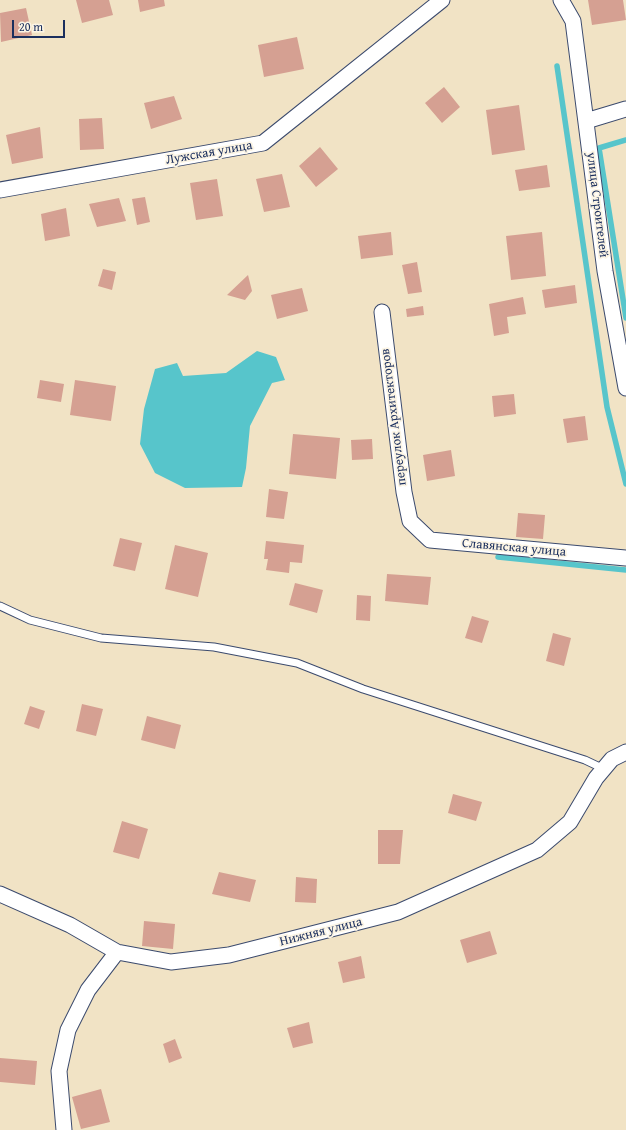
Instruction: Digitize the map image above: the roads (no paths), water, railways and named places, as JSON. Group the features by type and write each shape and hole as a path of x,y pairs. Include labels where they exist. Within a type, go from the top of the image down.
{"street":[{"name":"Лужская улица","path":"0,190 263,143 442,0"},
{"name":"улица Строителей","path":"562,0 573,21 605,270 626,388"},
{"path":"586,121 626,109"},
{"name":"переулок Архитекторов","path":"382,312 404,492 410,521"},
{"name":"Славянская улица","path":"410,521 430,540 626,558"},
{"name":"Нижняя улица","path":"0,894 70,925 117,952 171,962 229,955 398,912 537,850 570,822 596,778 612,759 626,752"},
{"path":"64,1130 58,1071 68,1030 88,990 117,952"}],"lane":[{"path":"0,606 30,620 101,638 214,647 297,663 363,689 578,758 604,768"}],"water":[{"path":"257,351 276,357 285,380 272,383 250,426 246,468 242,487 185,488 155,473 140,444 144,409 155,369 177,363 183,376 226,373"}],"waterway":[{"path":"557,66 607,407 626,484"},
{"path":"626,140 599,148 626,318"},
{"path":"498,557 626,570"}]}
